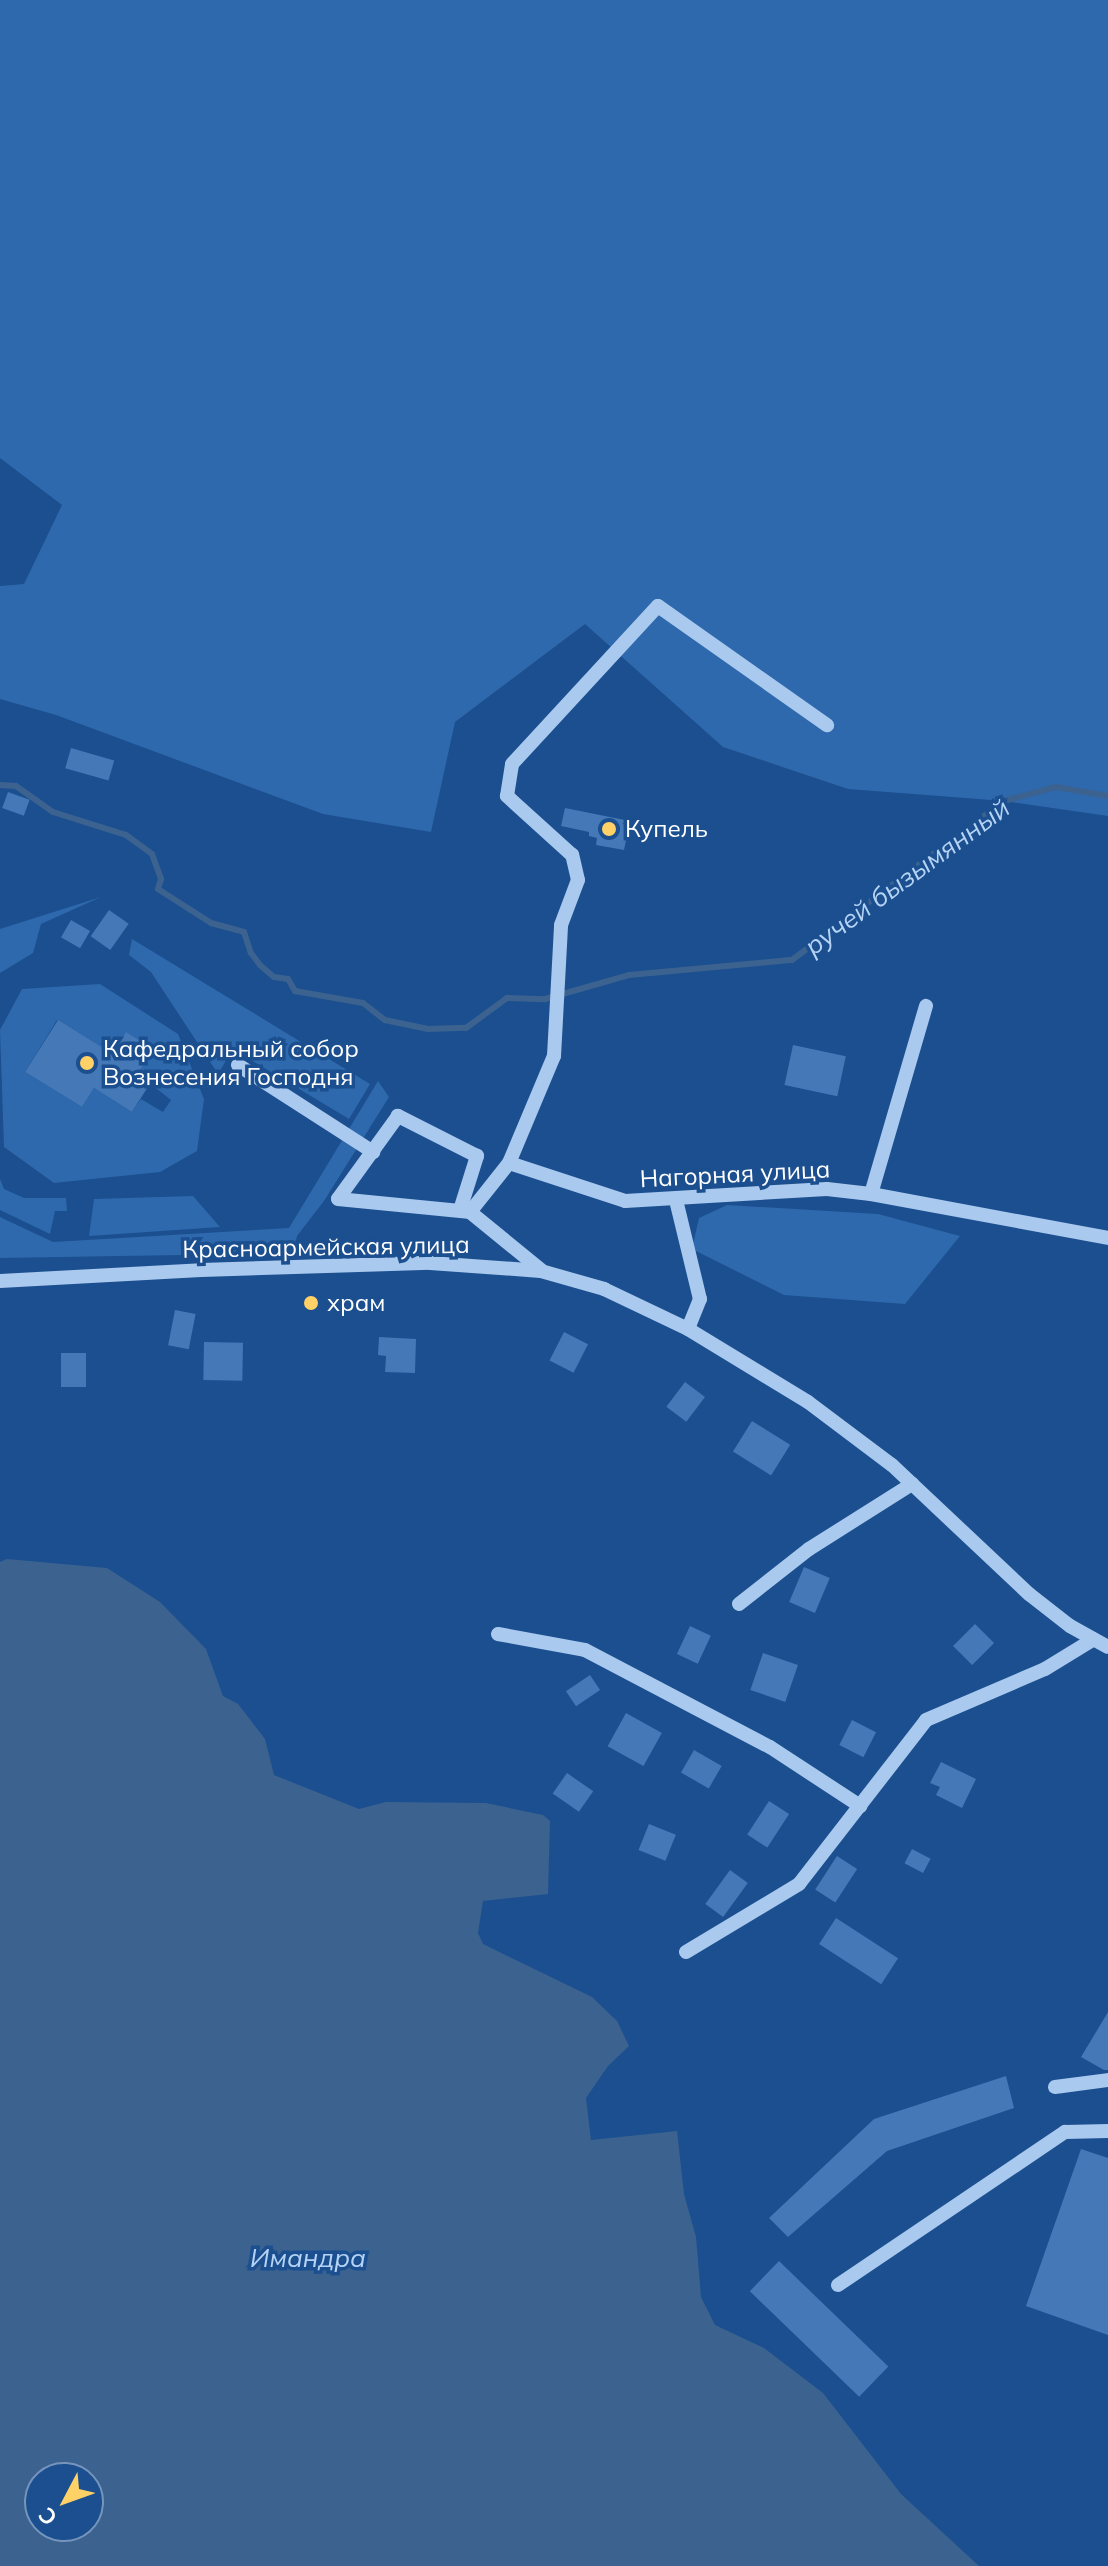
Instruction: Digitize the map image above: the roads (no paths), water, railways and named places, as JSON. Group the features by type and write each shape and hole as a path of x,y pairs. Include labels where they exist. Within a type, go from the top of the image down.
{"street":[{"path":"465,1211 509,1163 554,1056 561,925 578,880 572,855 507,796 512,764 658,606 827,725"},
{"path":"871,1194 926,1006"},
{"path":"238,1065 373,1152"},
{"path":"465,1211 477,1156 398,1116 338,1199 465,1211 541,1271"},
{"name":"Нагорная улица","path":"509,1163 625,1201 827,1189 871,1194 1108,1238"},
{"path":"676,1200 700,1299 688,1329"},
{"name":"Красноармейская улица","path":"0,1281 201,1270 430,1263 541,1271 604,1289 688,1329 808,1402 912,1484 1029,1594 1070,1626 1108,1647"},
{"path":"739,1604 809,1549 912,1484"},
{"path":"498,1634 585,1650 770,1747 860,1806"},
{"path":"686,1952 799,1884 926,1720 1045,1669 1094,1639"},
{"path":"1055,2087 1108,2080"},
{"path":"838,2285 1065,2132 1108,2131"}],"water":[{"name":"Имандра","path":"7,1559 107,1568 160,1602 206,1649 223,1696 238,1704 265,1739 274,1775 359,1809 386,1802 486,1803 543,1815 550,1821 548,1894 483,1901 478,1933 483,1944 592,1997 617,2021 629,2046 608,2066 586,2098 591,2140 677,2131 684,2194 696,2237 701,2297 715,2325 764,2348 823,2393 901,2494 979,2566 0,2566 0,1562"}],"waterway":[{"name":"ручей бызымянный","path":"0,785 16,786 53,812 126,835 152,854 161,879 158,889 211,923 244,932 251,953 260,965 274,977 288,979 295,991 363,1003 385,1020 428,1029 466,1028 507,998 545,999 629,975 792,960 1004,801 1056,787 1108,796"}],"place":[{"name":"Купель","path":"609,829"},
{"name":"Кафедральный собор Вознесения Господня","path":"87,1063"},
{"name":"храм","path":"311,1303"}]}
